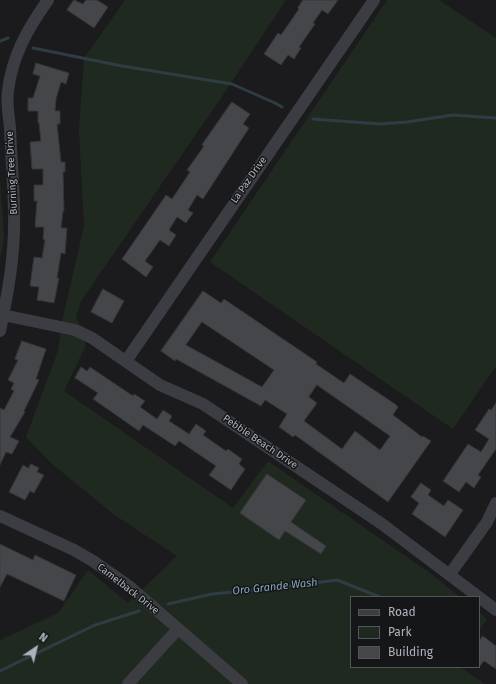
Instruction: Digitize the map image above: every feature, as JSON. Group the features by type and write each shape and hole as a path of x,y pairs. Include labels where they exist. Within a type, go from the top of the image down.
{"street":[{"name":"Burning Tree Drive","path":"0,331 12,265 14,240 8,93 14,60 23,39 35,18 48,0"},
{"name":"La Paz Drive","path":"126,361 374,0"},
{"name":"Pebble Beach Drive","path":"3,315 75,330 92,338 160,385 214,410 382,524 478,596"},
{"path":"450,574 487,522 496,503"},
{"name":"Camelback Drive","path":"0,516 74,550 93,561 130,587 242,684"},
{"name":"Pebble Beach Drive","path":"480,597 496,610"},
{"path":"128,684 178,629"}],"green space":[{"path":"125,0 286,0 223,95 81,301 76,317 86,345 64,391 233,508 268,461 430,573 459,596 350,596 350,668 461,668 485,684 0,684 0,640 58,613 88,570 128,603 177,556 116,516 52,464 26,437 58,351 63,317 84,226 79,130 84,58"},
{"path":"387,0 439,0 496,38 496,366 453,429 210,262"},
{"path":"0,177 4,237 0,260"},
{"path":"480,613 487,619 480,629"}],"building":[{"path":"74,0 83,4 86,0 97,0 108,7 94,28 67,10"},
{"path":"303,0 338,0 328,14 322,10 313,23 315,24 299,47 301,48 294,59 288,55 281,65 264,54 278,33 281,35 299,9 298,8"},
{"path":"36,63 69,73 66,84 61,82 56,99 55,111 60,111 60,124 57,124 61,162 65,162 65,172 63,172 64,211 61,228 67,228 65,254 61,253 57,278 59,278 54,303 37,300 39,287 30,286 34,257 42,258 45,240 43,239 44,227 35,227 37,201 34,201 34,185 43,185 43,169 32,169 30,142 41,141 38,111 28,111 28,98 33,98 40,76 33,74"},
{"path":"232,102 250,114 243,124 249,128 203,199 197,195 188,210 193,213 186,223 177,217 169,230 176,235 169,246 160,240 145,261 153,267 146,277 122,259 166,195 172,199 190,172 187,170 204,146 202,145"},
{"path":"103,289 124,301 112,323 91,312"},
{"path":"203,291 221,303 224,299 317,362 316,364 344,383 350,374 395,404 398,407 393,415 422,437 423,436 431,441 388,502 295,435 293,437 279,427 287,414 265,400 261,406 176,359 175,361 161,351","holes":["202,322 274,370 262,387 186,345","317,385 390,436 380,450 355,431 342,449 304,421 317,403 309,397"]},
{"path":"22,341 46,349 36,379 39,380 24,411 25,412 10,437 19,441 12,454 6,452 0,465 0,408 4,410 14,391 11,389 14,383 8,380 18,360 15,359"},
{"path":"81,367 87,371 90,367 133,396 134,394 145,401 140,407 157,419 163,410 172,416 169,421 189,434 196,424 206,431 203,435 226,451 228,449 242,459 239,464 245,469 231,490 209,475 216,466 179,441 175,446 143,425 139,431 93,399 98,393 75,378"},
{"path":"496,403 496,449 478,475 481,477 474,488 466,482 459,492 443,481 468,444 481,452 489,439 475,430 489,409 491,410"},
{"path":"31,464 39,468 37,472 44,475 34,493 30,491 25,500 9,492 23,465 28,468"},
{"path":"267,474 306,500 291,522 326,546 321,554 285,531 279,540 240,513"},
{"path":"421,483 431,490 428,495 444,506 448,500 463,510 445,537 412,514 419,503 411,497"},
{"path":"0,544 33,560 35,555 76,575 64,601 7,574 0,587"},
{"path":"483,636 496,646 496,669 484,661 480,666 480,640"}],"waterway":[{"path":"0,41 8,38"},
{"path":"33,48 122,66 232,84 282,107"},
{"path":"313,119 380,124 407,122 453,115 496,118"},
{"name":"Oro Grande Wash","path":"168,604 212,594 337,580 377,596"},
{"name":"Oro Grande Wash","path":"0,671 95,625 139,611"}]}
